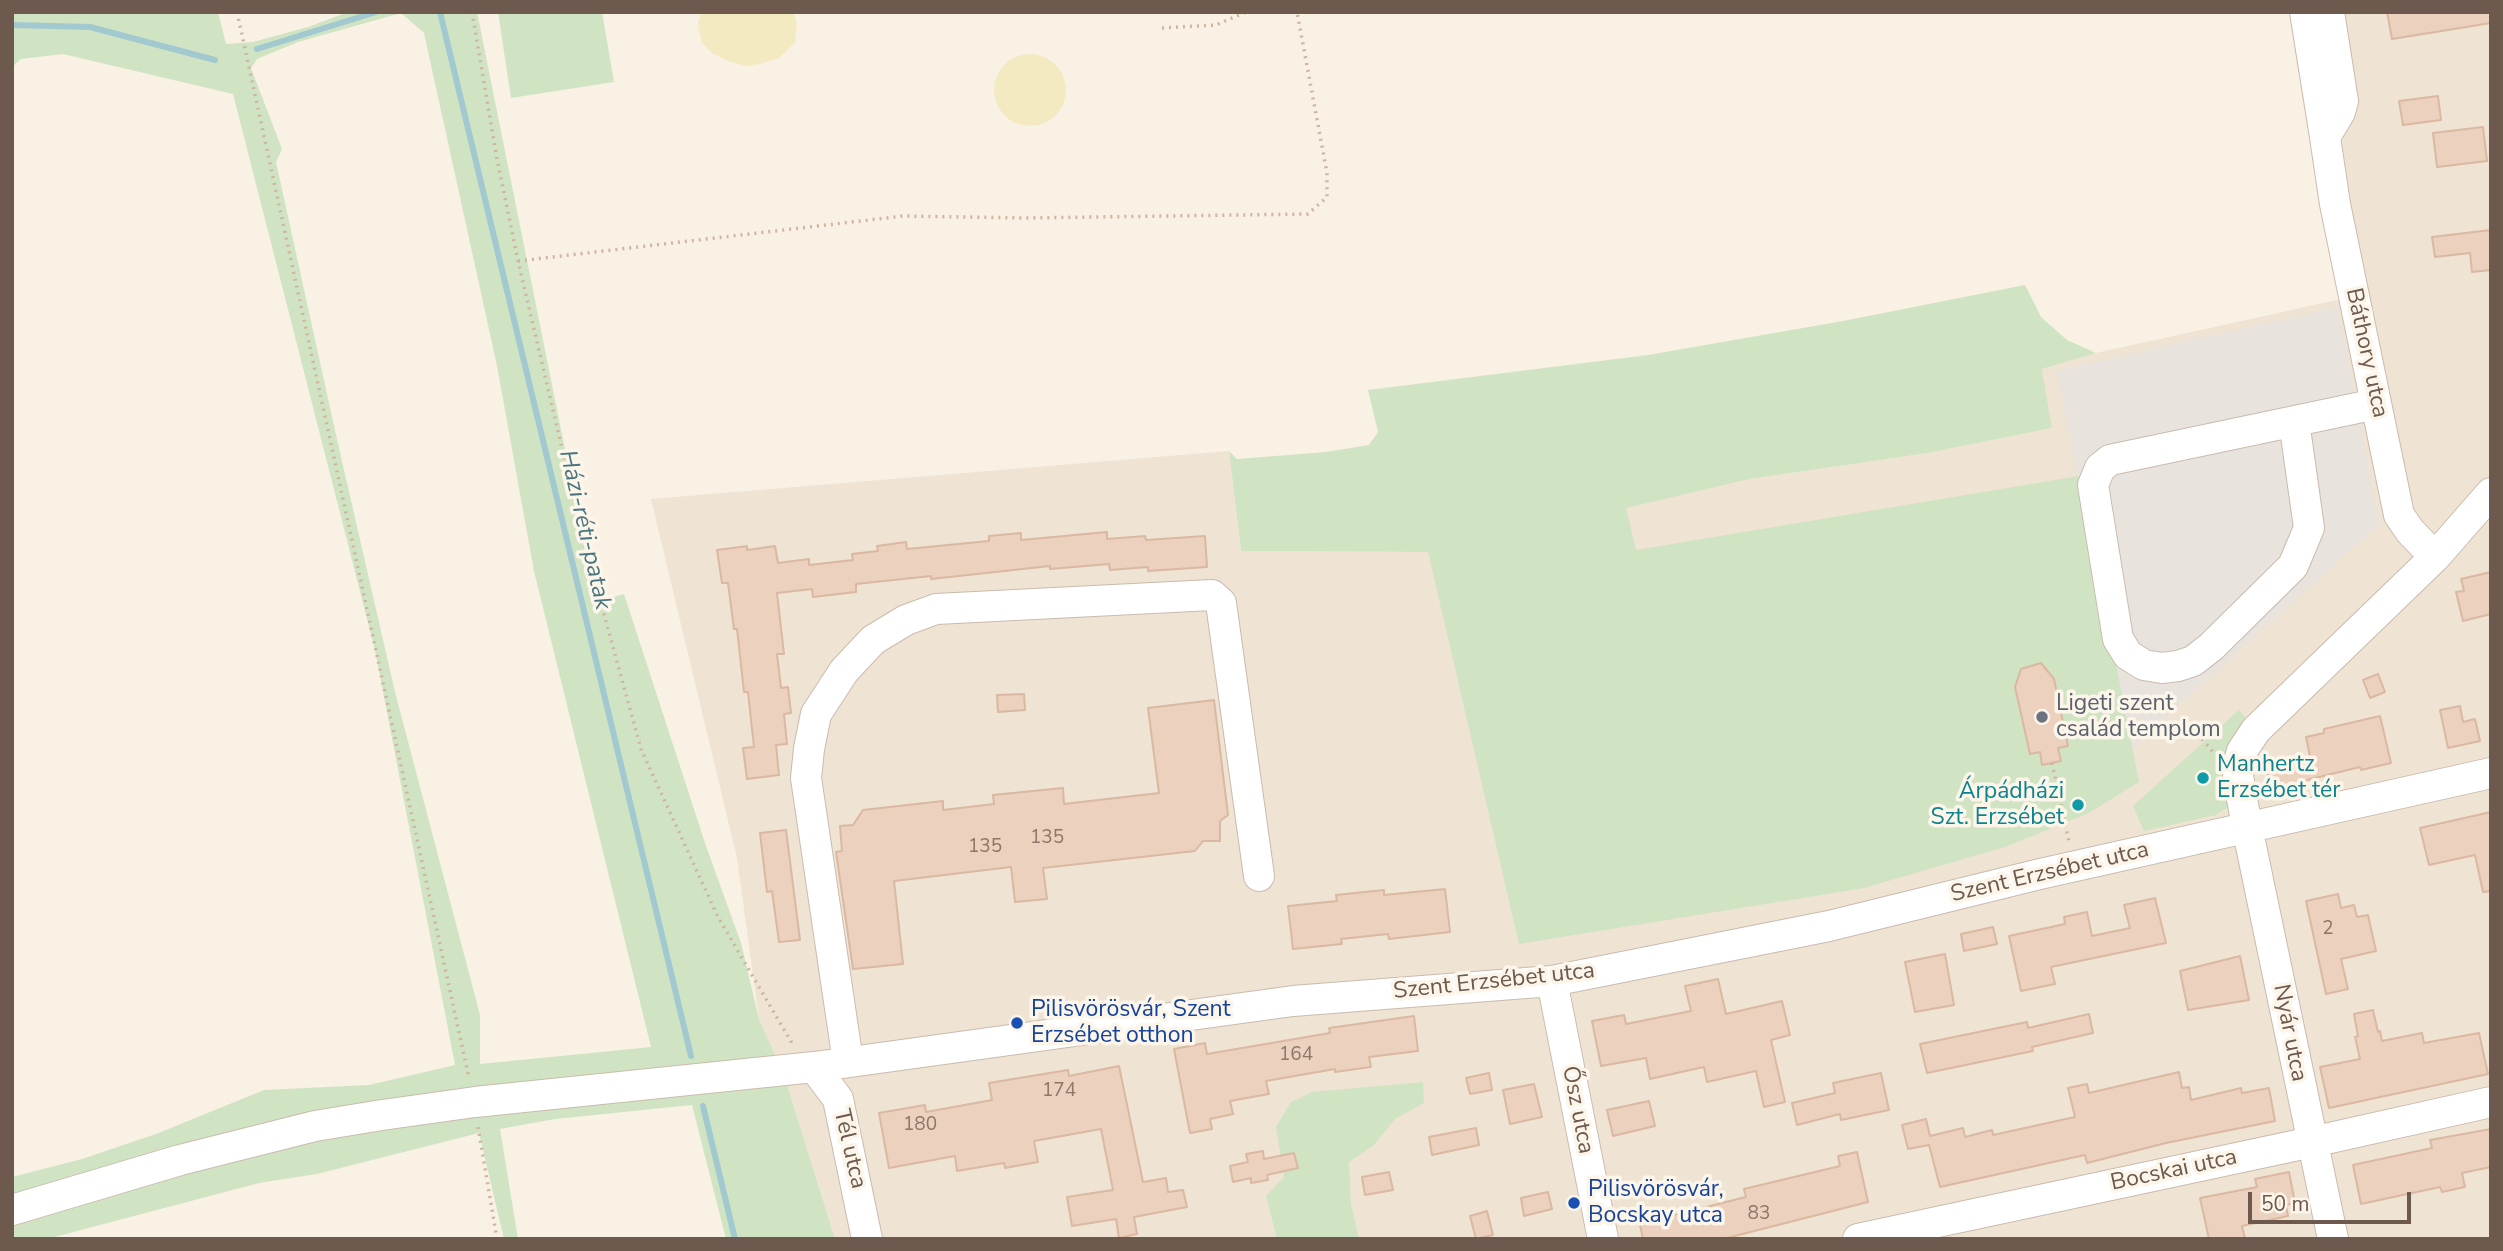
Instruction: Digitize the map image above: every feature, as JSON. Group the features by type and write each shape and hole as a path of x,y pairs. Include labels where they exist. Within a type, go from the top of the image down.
{"street":[{"name":"Báthory utca","path":"2305,12 2335,204 2399,515 2435,557"},
{"path":"2325,137 2340,112 2343,101 2329,12"},
{"path":"2294,421 2309,528 2293,566 2211,647 2193,661 2162,668 2144,665 2128,655 2118,639 2093,485 2100,468 2110,460 2294,421 2376,404"},
{"path":"2247,827 2238,776 2242,751 2256,730 2435,557 2490,495"},
{"path":"848,1062 806,778 809,749 816,714 844,671 873,640 906,620 936,609 1212,595 1221,603 1259,876"},
{"name":"Szent Erzsébet utca","path":"12,1210 180,1160 315,1126 475,1102 814,1067 1293,1000 1552,981 1704,953 1842,923 2040,874 2491,773"},
{"name":"Nyár utca","path":"2247,827 2333,1239"},
{"name":"Ősz utca","path":"1552,981 1603,1239"},
{"name":"Tél utca","path":"814,1067 838,1099 867,1239"},
{"name":"Bocskai utca","path":"1857,1239 2491,1102"}],"path":[{"path":"237,12 475,1102 497,1239"},
{"path":"472,12 497,159 518,261 584,542 640,749 718,917 788,1039 814,1067"},
{"path":"1161,28 1216,25 1246,12"},
{"path":"518,261 903,216 1026,218 1308,214 1327,197 1327,173 1297,12"},
{"path":"2052,763 2069,844"}],"shaded area":[{"path":"2292,12 2491,12 2491,1239 835,1239 784,1075 759,1019 737,858 651,499 1229,451 1241,551 1427,552 1750,479 1928,453 2052,428 2042,369 2096,353 2346,298"},
{"path":"2338,307 2379,524 2132,748 2057,371"}],"green space":[{"path":"12,12 218,12 226,44 253,42 308,27 348,12 477,12 573,489 603,600 624,594 706,846 741,943 759,1019 784,1075 835,1239 726,1239 692,1105 555,1119 500,1129 518,1239 504,1239 479,1133 317,1174 259,1183 47,1239 12,1239 12,1177 82,1159 156,1134 264,1090 369,1085 455,1065 375,650 233,94 63,54 21,59 12,67","holes":["401,13 424,33 497,366 534,571 651,1047 480,1064 480,1015 395,692 336,435 276,162 282,149 251,68 257,59 298,42"]},
{"path":"498,12 602,12 614,82 511,98"},
{"path":"2025,285 2041,317 2067,340 2096,353 2042,369 2052,428 1928,453 1750,479 1626,508 1636,550 2079,476 2139,782 2089,813 2005,847 1864,888 1519,944 1428,552 1241,551 1229,451 1237,459 1326,452 1369,445 1378,432 1368,390 1648,355 1843,321"},
{"path":"2239,710 2249,722 2231,805 2216,815 2144,831 2133,806"},
{"path":"1423,1082 1424,1103 1395,1119 1374,1145 1349,1162 1351,1204 1359,1239 1277,1239 1266,1196 1284,1177 1276,1127 1291,1102 1312,1092"}],"sand":[{"path":"701,12 794,12 797,25 795,43 779,58 760,64 745,66 727,61 712,53 702,43 698,25"},
{"path":"1037,54 1056,64 1064,76 1064,104 1056,116 1044,124 1023,126 1004,116 996,104 994,83 1004,64 1016,56"}],"building":[{"path":"2387,12 2491,12 2491,23 2392,39"},
{"path":"2438,96 2441,120 2403,125 2399,101"},
{"path":"2483,127 2487,161 2437,167 2433,133"},
{"path":"2491,230 2491,270 2472,272 2470,253 2435,257 2432,237"},
{"path":"1107,532 1107,539 1145,536 1146,540 1205,536 1207,567 1148,571 1148,567 1110,570 1109,564 1050,569 1050,566 856,584 856,592 813,597 812,589 777,593 784,654 777,654 781,688 788,687 791,713 784,714 787,744 776,745 779,775 747,779 743,748 754,747 748,692 744,692 737,629 734,629 728,583 722,583 717,550 775,546 778,563 809,559 809,565 853,560 852,554 878,551 877,546 906,542 907,549 989,541 989,536 1021,533 1021,540"},
{"path":"2491,572 2491,614 2463,621 2456,592 2464,591 2461,579"},
{"name":"Ligeti szent család templom","path":"2041,663 2054,679 2068,746 2058,748 2061,761 2042,765 2040,752 2030,754 2015,687 2021,669"},
{"path":"2378,674 2385,692 2370,698 2363,680"},
{"path":"1024,694 1025,710 998,712 997,695"},
{"path":"1214,700 1228,815 1220,821 1220,841 1203,841 1195,851 1043,868 1047,899 1015,902 1011,867 894,881 903,964 853,969 836,852 842,851 840,826 853,825 863,810 943,801 943,810 994,804 993,795 1063,788 1064,804 1159,793 1148,708"},
{"path":"2460,706 2463,722 2475,719 2480,741 2448,748 2440,710"},
{"path":"2380,716 2391,763 2361,770 2360,767 2303,781 2305,790 2272,796 2266,767 2310,757 2306,737 2324,733 2324,729"},
{"path":"2491,812 2491,891 2483,892 2475,855 2429,865 2420,828"},
{"path":"786,830 800,940 779,942 772,891 767,892 760,833"},
{"path":"1445,889 1450,932 1389,939 1388,934 1341,939 1342,944 1293,949 1288,906 1337,901 1336,895 1384,890 1384,895"},
{"path":"2338,894 2341,908 2354,905 2357,917 2368,915 2376,951 2341,959 2348,989 2326,994 2306,901"},
{"path":"2155,898 2166,943 2051,967 2055,984 2021,991 2009,936 2065,924 2064,917 2087,912 2092,936 2130,928 2124,905"},
{"path":"1993,927 1997,944 1964,951 1961,934"},
{"path":"1945,954 1954,1005 1915,1012 1905,962"},
{"path":"2240,956 2249,1000 2188,1010 2180,971"},
{"path":"1718,979 1726,1014 1782,1001 1790,1035 1771,1040 1785,1102 1764,1107 1756,1071 1707,1082 1704,1067 1650,1079 1646,1058 1601,1066 1592,1021 1624,1015 1626,1024 1691,1011 1685,986"},
{"path":"2373,1010 2382,1041 2422,1033 2424,1043 2479,1033 2488,1074 2329,1108 2320,1067 2360,1059 2354,1014"},
{"path":"2089,1014 2093,1033 2032,1047 2033,1051 1927,1073 1920,1044 2027,1022 2028,1028"},
{"path":"1414,1016 1418,1051 1369,1057 1371,1067 1335,1072 1335,1069 1266,1081 1269,1094 1230,1101 1233,1114 1210,1119 1212,1129 1190,1133 1174,1049 1205,1043 1207,1054 1330,1033 1329,1028"},
{"path":"1119,1066 1143,1182 1166,1178 1168,1192 1183,1190 1187,1207 1134,1217 1137,1234 1119,1238 1116,1219 1072,1226 1067,1197 1113,1190 1101,1129 1034,1141 1038,1162 1005,1168 1004,1163 957,1171 955,1156 889,1168 879,1113 925,1105 926,1112 992,1100 989,1083 1068,1070 1069,1076"},
{"path":"2179,1072 2182,1088 2189,1087 2191,1100 2241,1088 2242,1093 2269,1088 2275,1121 2166,1143 2087,1163 2085,1155 1940,1187 1929,1145 1908,1149 1902,1125 1926,1119 1930,1136 1963,1128 1965,1137 1992,1130 1993,1135 2075,1117 2068,1088 2087,1084 2089,1093"},
{"path":"1489,1073 1492,1090 1470,1094 1466,1078"},
{"path":"1881,1073 1889,1110 1841,1120 1840,1114 1797,1125 1792,1103 1835,1093 1833,1083"},
{"path":"1534,1084 1542,1117 1510,1124 1503,1090"},
{"path":"1649,1101 1655,1126 1613,1136 1607,1110"},
{"path":"1476,1128 1479,1145 1432,1155 1429,1137"},
{"path":"2491,1129 2491,1167 2462,1173 2465,1187 2442,1192 2440,1187 2361,1204 2353,1165 2432,1148 2430,1140"},
{"path":"1263,1151 1264,1159 1294,1153 1298,1168 1267,1175 1268,1180 1251,1183 1251,1178 1233,1182 1230,1166 1248,1162 1246,1154"},
{"path":"1857,1152 1868,1202 1723,1239 1643,1239 1638,1216 1665,1210 1666,1217 1746,1197 1744,1189 1840,1166 1838,1156"},
{"path":"1389,1172 1393,1190 1365,1195 1362,1177"},
{"path":"2289,1172 2295,1203 2286,1205 2288,1216 2242,1226 2245,1239 2209,1239 2200,1198 2257,1187 2255,1179"},
{"path":"1548,1192 1552,1209 1524,1216 1521,1198"},
{"path":"1487,1211 1493,1235 1476,1239 1470,1216"}],"waterway":[{"path":"257,49 376,12"},
{"name":"Házi-réti-patak","path":"440,12 691,1056"},
{"path":"12,25 90,27 215,60"},
{"name":"Házi-réti-patak","path":"703,1106 735,1239"}],"place":[{"name":"Ligeti szent család templom","path":"2042,717"},
{"name":"Manhertz Erzsébet tér","path":"2203,778"},
{"name":"Árpádházi Szt. Erzsébet","path":"2078,805"},
{"name":"Pilisvörösvár, Szent Erzsébet otthon","path":"1017,1023"},
{"name":"Pilisvörösvár, Bocskay utca","path":"1574,1203"}]}
